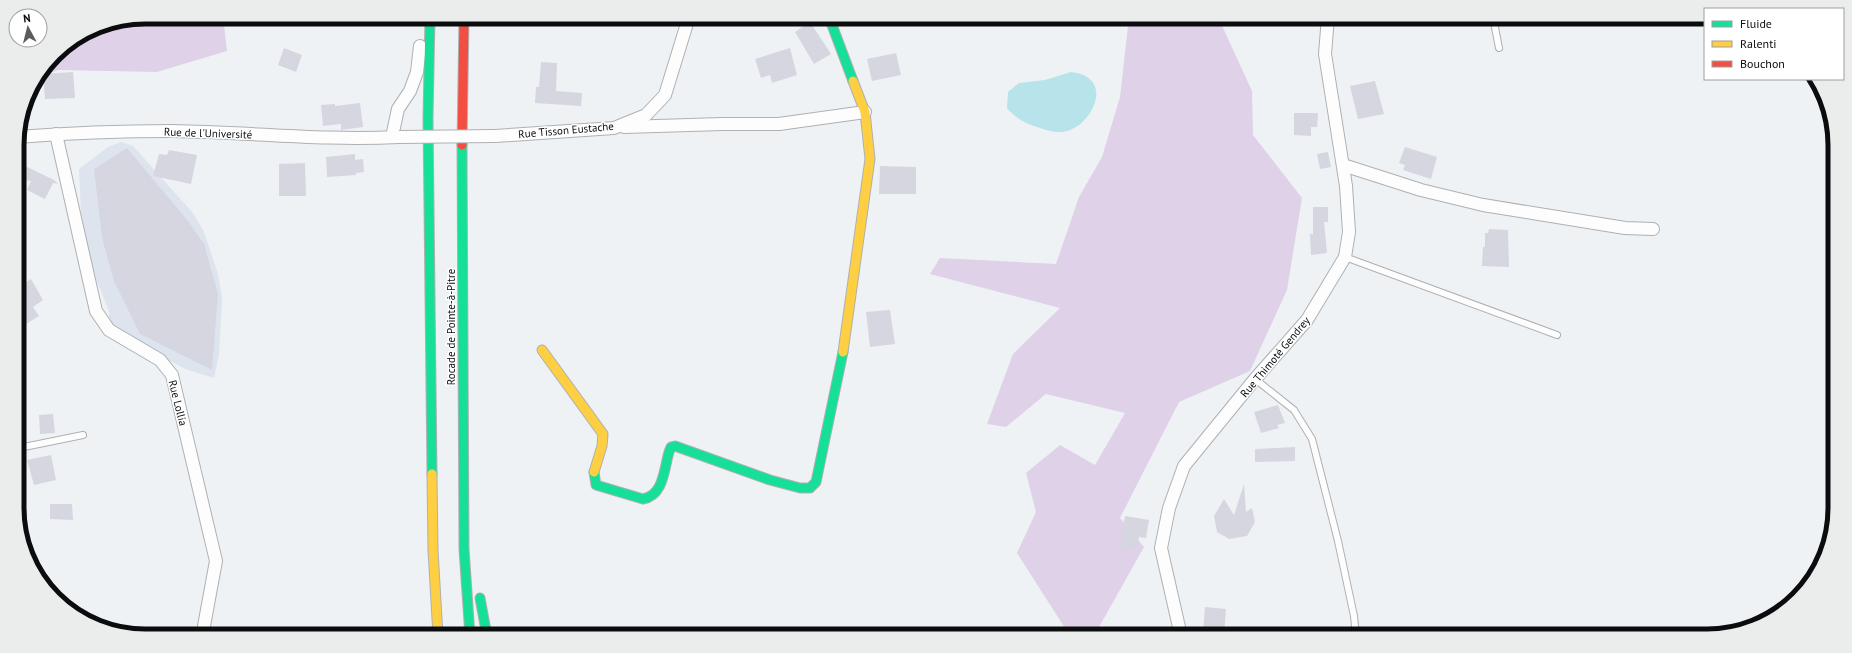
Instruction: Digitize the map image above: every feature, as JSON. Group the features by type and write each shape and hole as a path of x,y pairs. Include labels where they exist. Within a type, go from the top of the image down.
{"main road":[{"name":"Rocade de Pointe-à-Pitre","path":"430,24 428,118 430,432 437,629"},
{"name":"Rocade de Pointe-à-Pitre","path":"464,24 462,187 464,550 470,629"},
{"path":"542,350 603,434 602,448 594,472 593,481 596,485 643,499 649,499 656,495 659,489 669,452 671,447 675,446 770,480 800,488 810,488 816,482 842,355 860,238 870,159 864,112 832,24"},
{"path":"464,439 469,524 475,564"},
{"path":"478,587 486,629"}],"street":[{"path":"396,137 398,109 410,91 417,72 420,46 420,24"},
{"name":"Rue Tisson Eustache","path":"396,137 495,136 614,128 646,115 665,95 687,24"},
{"name":"Rue Thimoté Gendrey","path":"1179,629 1162,548 1169,508 1184,466 1255,379 1307,320 1345,258 1349,232 1346,186 1325,54 1328,24"},
{"path":"614,128 722,124 780,124 864,112"},
{"name":"Rue de l'Université","path":"24,136 56,134 172,131 305,137 396,137"},
{"name":"Rue Lollia","path":"56,134 96,311 109,330 160,360 172,375 216,561 204,629"},
{"path":"1343,165 1421,190 1483,205 1625,228 1653,229"}],"lane":[{"path":"1494,24 1499,48"},
{"path":"1345,258 1557,335"},
{"path":"1255,379 1294,410 1312,439 1339,549 1354,616 1355,629"},
{"path":"24,447 83,435"}],"shaded area":[{"path":"145,24 224,24 227,51 157,72 58,70 46,75 59,59 78,44 91,36 106,30 121,26"},
{"path":"1129,24 1221,24 1252,91 1253,135 1302,198 1287,290 1250,371 1179,402 1120,518 1144,547 1098,629 1066,629 1017,553 1036,512 1026,473 1060,445 1095,465 1125,413 1046,394 1006,427 987,424 1013,354 1060,308 930,274 940,258 1056,264 1079,197 1102,157 1120,97"},
{"path":"121,142 133,146 193,213 204,232 218,274 222,298 219,355 214,378 188,370 109,330 109,311 96,279 87,245 81,213 79,169 108,147"}],"water":[{"path":"1071,72 1086,76 1094,83 1096,93 1094,104 1089,114 1081,123 1071,130 1061,132 1049,131 1028,124 1013,115 1007,108 1008,92 1019,83 1045,80"}],"building":[{"path":"807,24 811,24 831,54 814,64 795,32"},
{"path":"284,48 302,55 296,72 278,65"},
{"path":"790,48 797,75 772,83 770,75 761,78 755,59"},
{"path":"896,53 901,75 872,81 867,59"},
{"path":"541,62 557,63 556,91 582,93 581,106 535,103 536,87 539,87"},
{"path":"73,72 75,98 45,99 43,79 47,74"},
{"path":"1375,81 1384,114 1358,119 1350,86"},
{"path":"360,103 363,127 341,130 341,124 323,126 321,105 335,104 335,106"},
{"path":"1294,113 1318,113 1317,127 1311,127 1311,136 1294,135"},
{"path":"1405,147 1437,157 1431,179 1403,170 1405,165 1399,163"},
{"path":"127,148 188,221 204,244 218,294 212,370 140,334 114,281 102,238 94,169"},
{"path":"169,150 197,155 191,184 153,176 159,154 167,155"},
{"path":"1328,152 1331,167 1320,169 1317,154"},
{"path":"355,154 355,160 363,159 364,172 356,173 356,175 327,177 326,157"},
{"path":"305,163 306,196 279,196 279,164"},
{"path":"24,165 54,180 58,184 53,183 45,199 27,190 31,181 24,180"},
{"path":"880,166 916,167 916,194 879,194"},
{"path":"1313,207 1328,207 1328,222 1324,222 1327,253 1311,255 1310,234 1313,234"},
{"path":"1489,229 1508,230 1509,267 1482,266 1483,247 1485,247 1485,233 1488,233"},
{"path":"31,279 43,300 33,307 39,316 24,325 24,283"},
{"path":"890,310 895,344 870,347 866,312"},
{"path":"1278,405 1285,423 1277,425 1279,428 1261,433 1254,412"},
{"path":"53,414 55,433 40,434 39,415"},
{"path":"1295,447 1295,461 1255,462 1255,449"},
{"path":"51,455 56,480 34,485 27,460"},
{"path":"1244,484 1246,512 1252,508 1255,522 1247,536 1229,539 1217,532 1214,516 1224,499 1234,515"},
{"path":"50,504 72,504 73,520 50,519"},
{"path":"1125,516 1149,520 1146,538 1139,537 1137,547 1126,551 1120,542"},
{"path":"1205,607 1226,609 1225,629 1203,629"}],"traffic: fast":[{"path":"430,24 428,118 432,474"},
{"path":"832,24 853,81"},
{"path":"462,145 464,549 470,629"},
{"path":"594,472 596,485 643,499 650,497 659,487 669,452 671,447 675,446 770,480 800,488 810,488 816,482 843,352"},
{"path":"480,598 486,629"}],"traffic: slow":[{"path":"843,352 870,159 865,112 853,81"},
{"path":"542,350 603,434 602,446 594,472"},
{"path":"432,474 433,550 438,629"}],"traffic: jam":[{"path":"462,145 464,24"}]}
